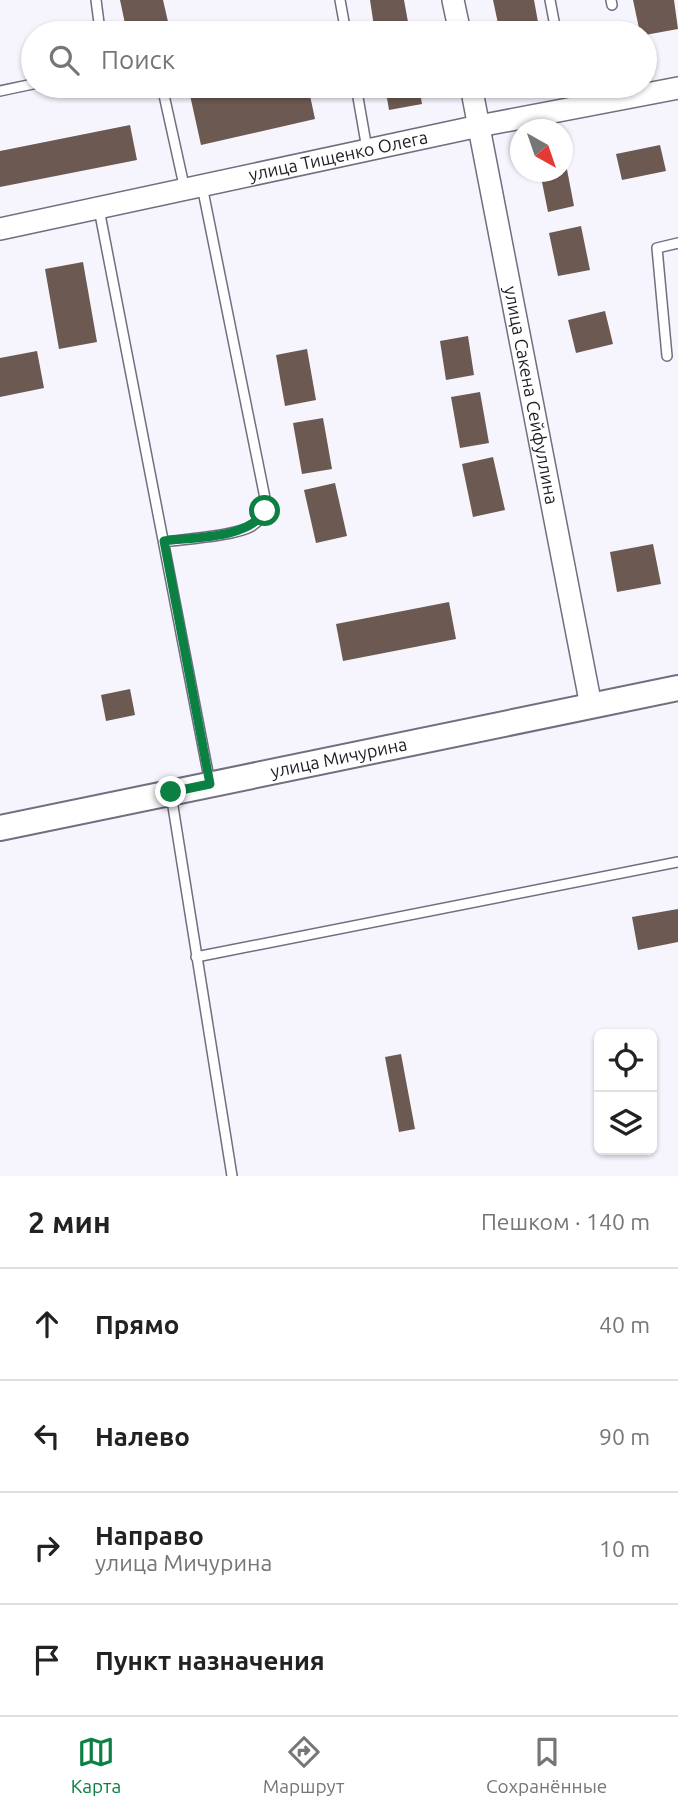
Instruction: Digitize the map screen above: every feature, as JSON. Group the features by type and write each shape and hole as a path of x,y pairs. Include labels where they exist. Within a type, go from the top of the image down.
{"main road":[{"name":"улица Мичурина","path":"0,828 678,688"}],"street":[{"path":"453,0 457,21"},
{"name":"улица Тищенко Олега","path":"657,92 678,88"},
{"name":"улица Сакена Сейфуллина","path":"473,98 591,706"},
{"name":"улица Тищенко Олега","path":"0,229 627,98"}],"lane":[{"path":"96,0 99,21"},
{"path":"340,0 344,21"},
{"path":"550,0 554,21"},
{"path":"0,91 21,87"},
{"path":"164,541 240,531 252,526 260,518 266,503 194,188 166,98"},
{"path":"358,98 367,151"},
{"path":"99,209 210,784"},
{"path":"667,356 657,248 678,243"},
{"path":"171,792 232,1176"},
{"path":"196,957 678,862"}],"building":[{"path":"120,0 163,0 168,21 124,21"},
{"path":"370,0 404,0 408,21 373,21"},
{"path":"493,0 534,0 538,21 497,21"},
{"path":"633,0 674,0 678,29 657,33 657,21 637,21"},
{"path":"191,98 311,98 315,119 201,145"},
{"path":"387,98 421,98 422,104 389,110"},
{"path":"130,125 137,160 0,187 0,151"},
{"path":"660,145 666,171 622,180 616,154"},
{"path":"542,182 569,182 574,206 548,212"},
{"path":"581,226 590,270 558,276 549,233"},
{"path":"83,262 97,342 59,349 45,269"},
{"path":"605,311 613,344 576,353 568,320"},
{"path":"468,336 474,375 446,380 440,341"},
{"path":"307,349 316,400 285,406 276,355"},
{"path":"37,351 44,388 0,397 0,358"},
{"path":"480,392 489,443 460,448 451,397"},
{"path":"323,418 332,469 302,474 293,423"},
{"path":"493,457 505,510 473,517 462,464"},
{"path":"335,483 347,536 316,543 304,490"},
{"path":"653,544 661,584 617,592 610,552"},
{"path":"449,602 456,639 343,661 336,624"},
{"path":"130,689 135,715 106,721 101,695"},
{"path":"678,909 678,942 638,950 632,917"},
{"path":"401,1054 415,1129 399,1132 385,1057"}],"route":[{"path":"171,792 210,784 164,541 240,531 252,526 265,511"}]}
